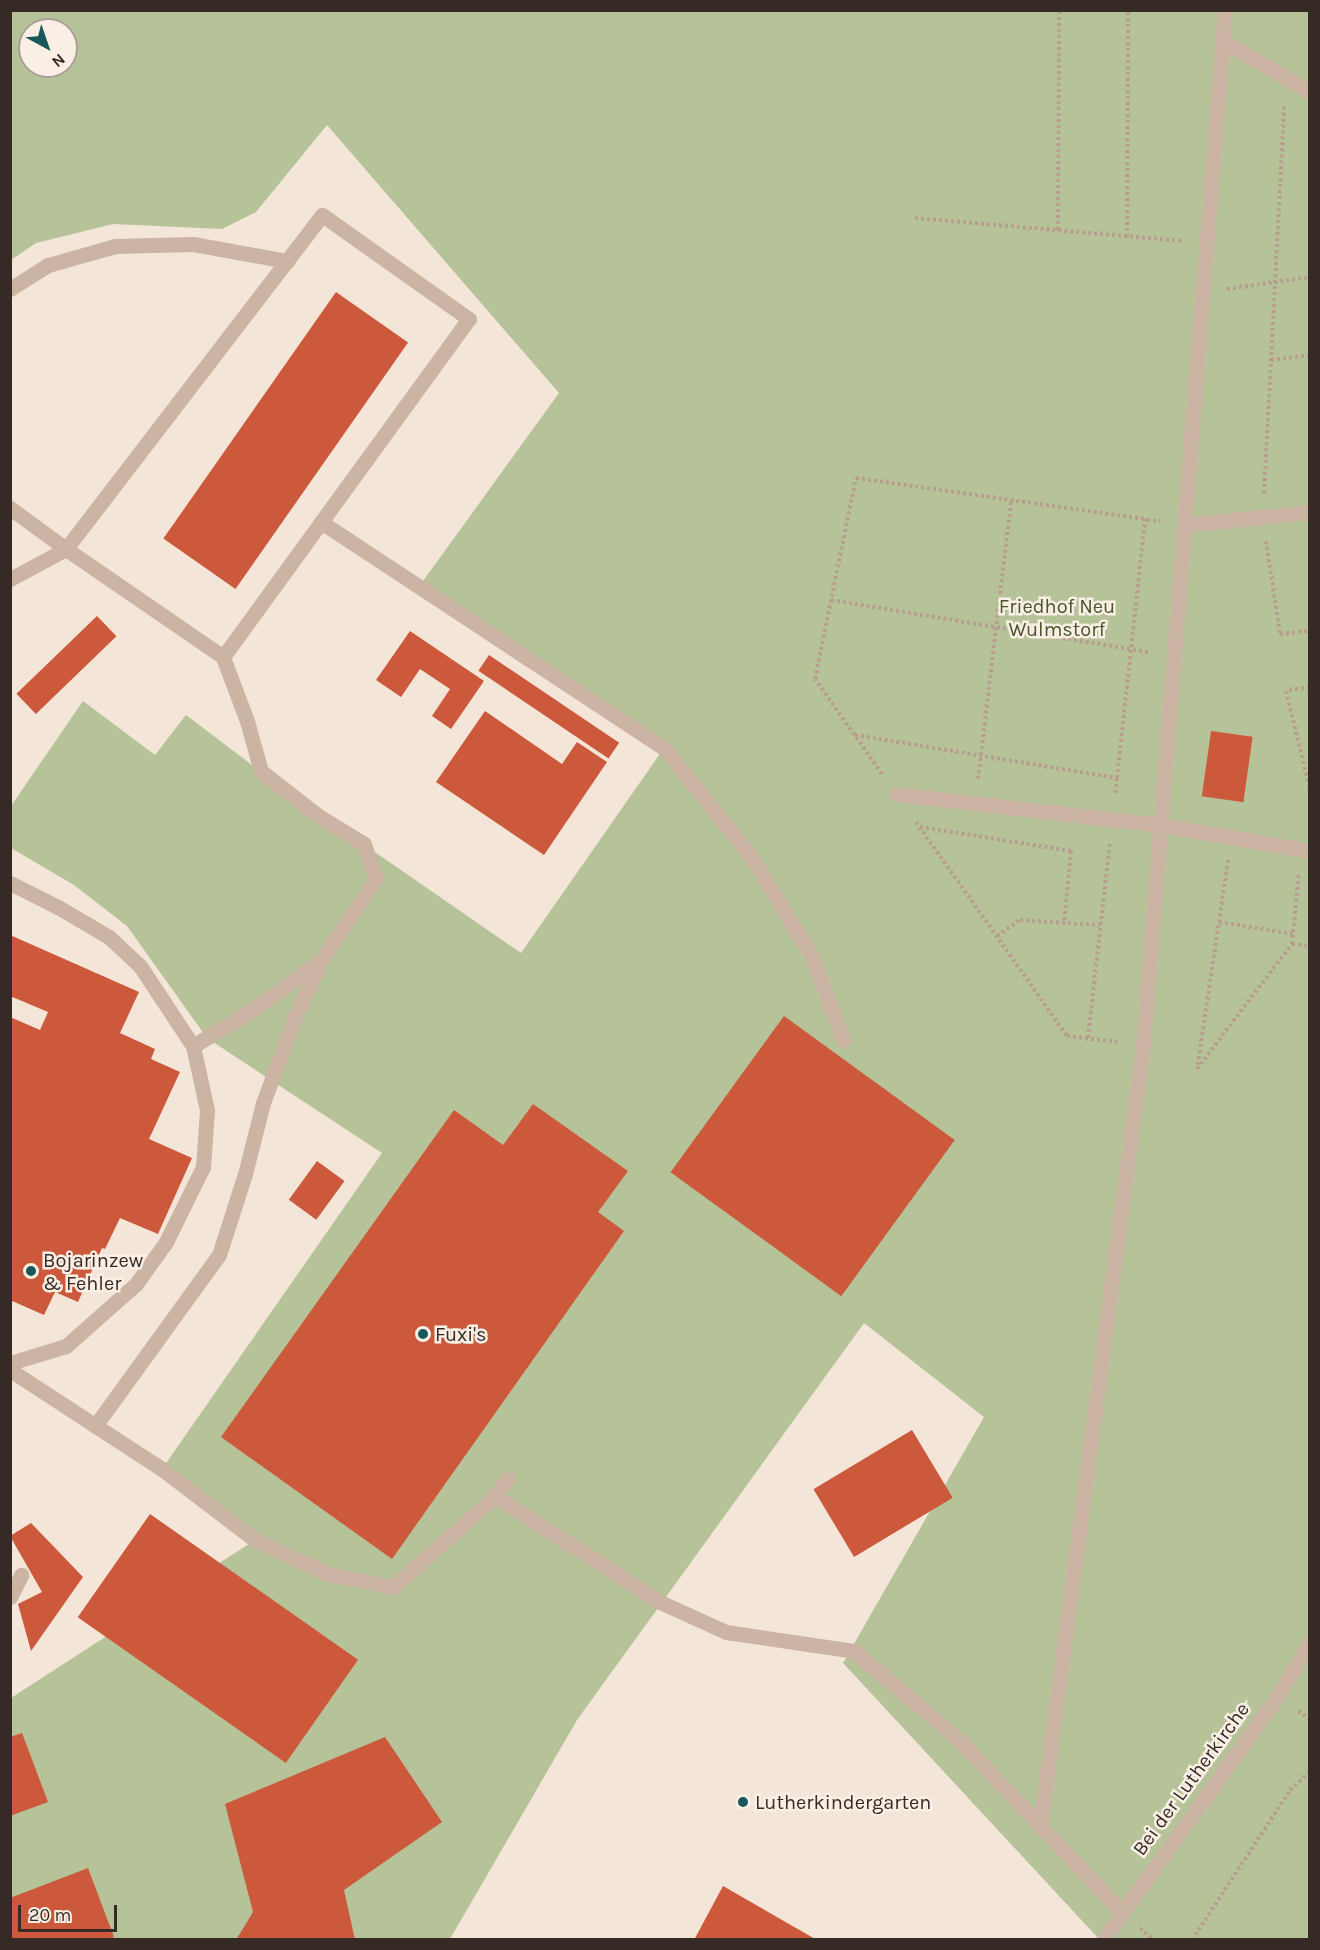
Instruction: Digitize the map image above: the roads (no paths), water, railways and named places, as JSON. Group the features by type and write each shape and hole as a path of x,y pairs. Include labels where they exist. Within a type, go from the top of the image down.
{"street":[{"path":"1040,1827 1143,1045 1225,42 1225,10"},
{"path":"1225,42 1310,92"},
{"path":"10,579 66,549 322,215 469,319 223,657"},
{"path":"10,289 48,265 115,246 193,244 287,261"},
{"path":"10,508 223,657 247,721 261,771 317,814 364,844 376,879 322,959 296,1014 263,1103 245,1174 219,1255 94,1426"},
{"path":"1186,525 1310,512"},
{"path":"321,522 664,748 752,858 812,957 843,1040"},
{"path":"896,794 1161,825 1305,856"},
{"path":"10,883 58,907 109,937 140,966 193,1046 207,1110 203,1167 166,1242 136,1284 66,1346 10,1363"},
{"path":"193,1046 255,1008 322,959"},
{"path":"10,1370 162,1469 255,1540 328,1574 393,1587 495,1496 508,1478"},
{"path":"495,1496 660,1602 726,1632 854,1651 960,1741 1121,1911"},
{"path":"10,1597 21,1575"},
{"name":"Bei der Lutherkirche","path":"1103,1940 1121,1911 1277,1697 1310,1642"}],"place":[{"name":"Bojarinzew & Fehler","path":"31,1271"},
{"name":"Fuxi's","path":"423,1334"},
{"name":"Lutherkindergarten","path":"743,1802"}],"park label":[{"name":"Friedhof Neu Wulmstorf","path":"1057,618"}]}
